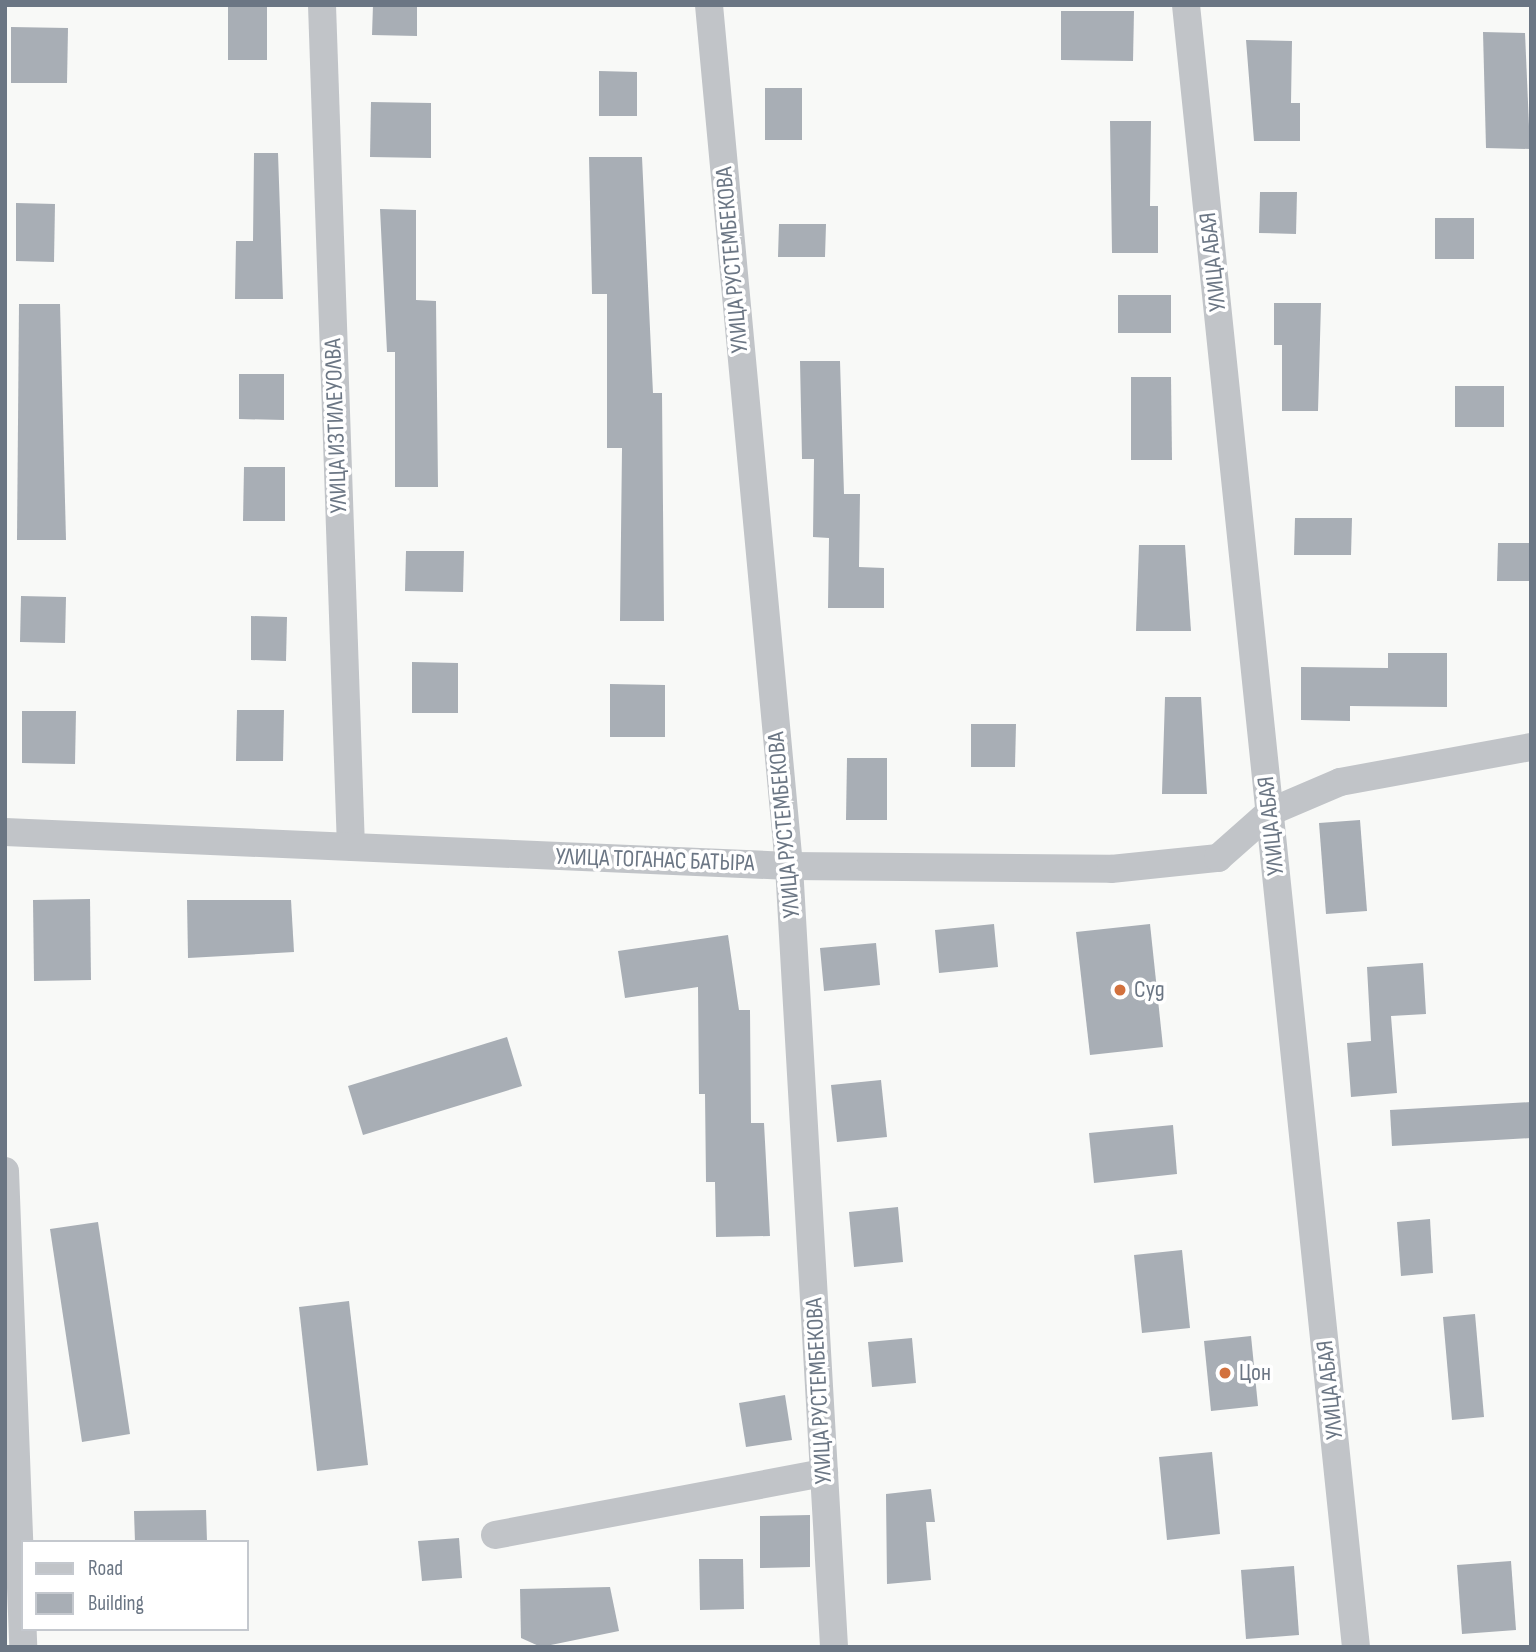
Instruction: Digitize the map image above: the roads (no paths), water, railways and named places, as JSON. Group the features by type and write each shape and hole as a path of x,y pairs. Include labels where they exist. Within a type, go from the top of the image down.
{"street":[{"name":"УЛИЦА ИЗТИЛЕУОЛВА","path":"322,5 351,847"},
{"name":"УЛИЦА РУСТЕМБЕКОВА","path":"709,5 789,866 834,1647"},
{"name":"УЛИЦА АБАЯ","path":"1186,5 1356,1647"},
{"name":"УЛИЦА ТОГАНАС БАТЫРА","path":"5,832 789,866 1111,869 1218,858 1270,811 1340,782 1531,747"},
{"path":"5,1171 21,1600"},
{"path":"495,1535 824,1473"}],"place":[{"name":"Суд","path":"1120,990"},
{"name":"Цон","path":"1225,1373"}]}
